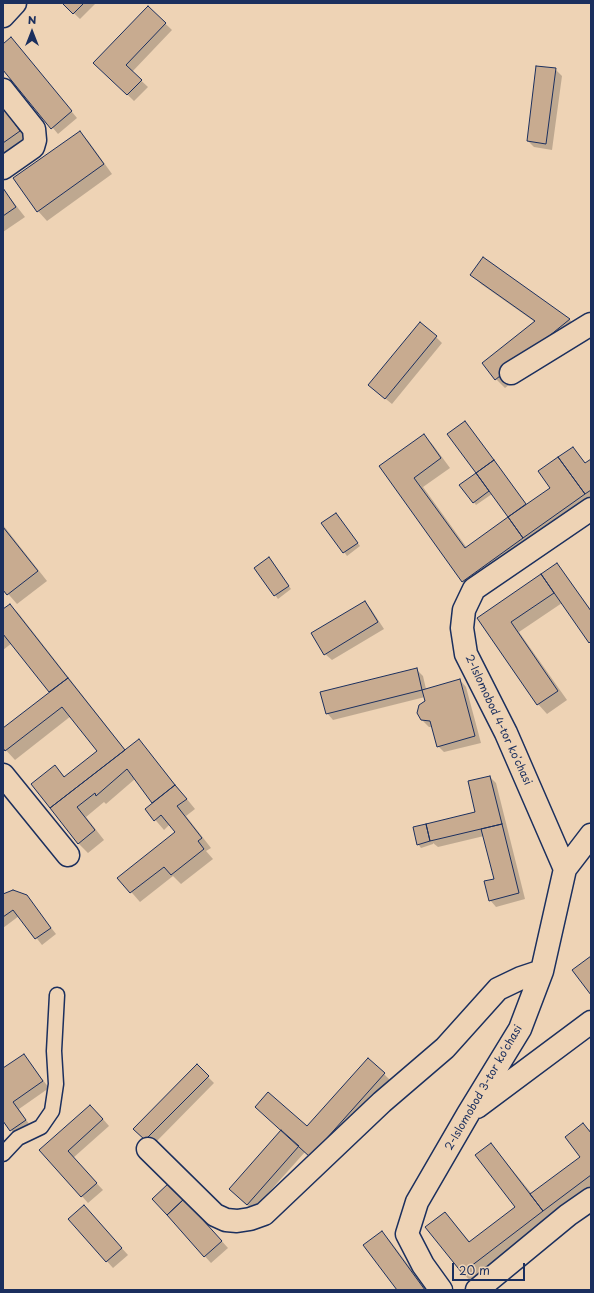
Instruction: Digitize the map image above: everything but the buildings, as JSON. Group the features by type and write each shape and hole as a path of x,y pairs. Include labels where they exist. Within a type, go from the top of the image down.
{"street":[{"path":"3,16 14,3"},
{"path":"3,90 34,128 36,140 33,147 3,168"},
{"path":"511,373 591,324"},
{"name":"2-Islomobod 4-tor koʻchasi","path":"565,869 506,733 466,654 462,628 464,610 474,590 591,509"},
{"path":"3,775 68,855"},
{"name":"2-Islomobod 3-tor koʻchasi","path":"441,1290 423,1265 407,1234 418,1202 468,1114 520,1029 542,971 565,869 591,835"},
{"path":"148,1149 215,1215 226,1220 237,1221 250,1219 264,1214 382,1102 445,1048 498,989 521,978 542,971"},
{"path":"468,1114 591,1022"},
{"path":"477,1290 591,1199"}],"lane":[{"path":"3,1154 18,1138 41,1127 52,1111 56,1084 54,1051 57,996"}]}
